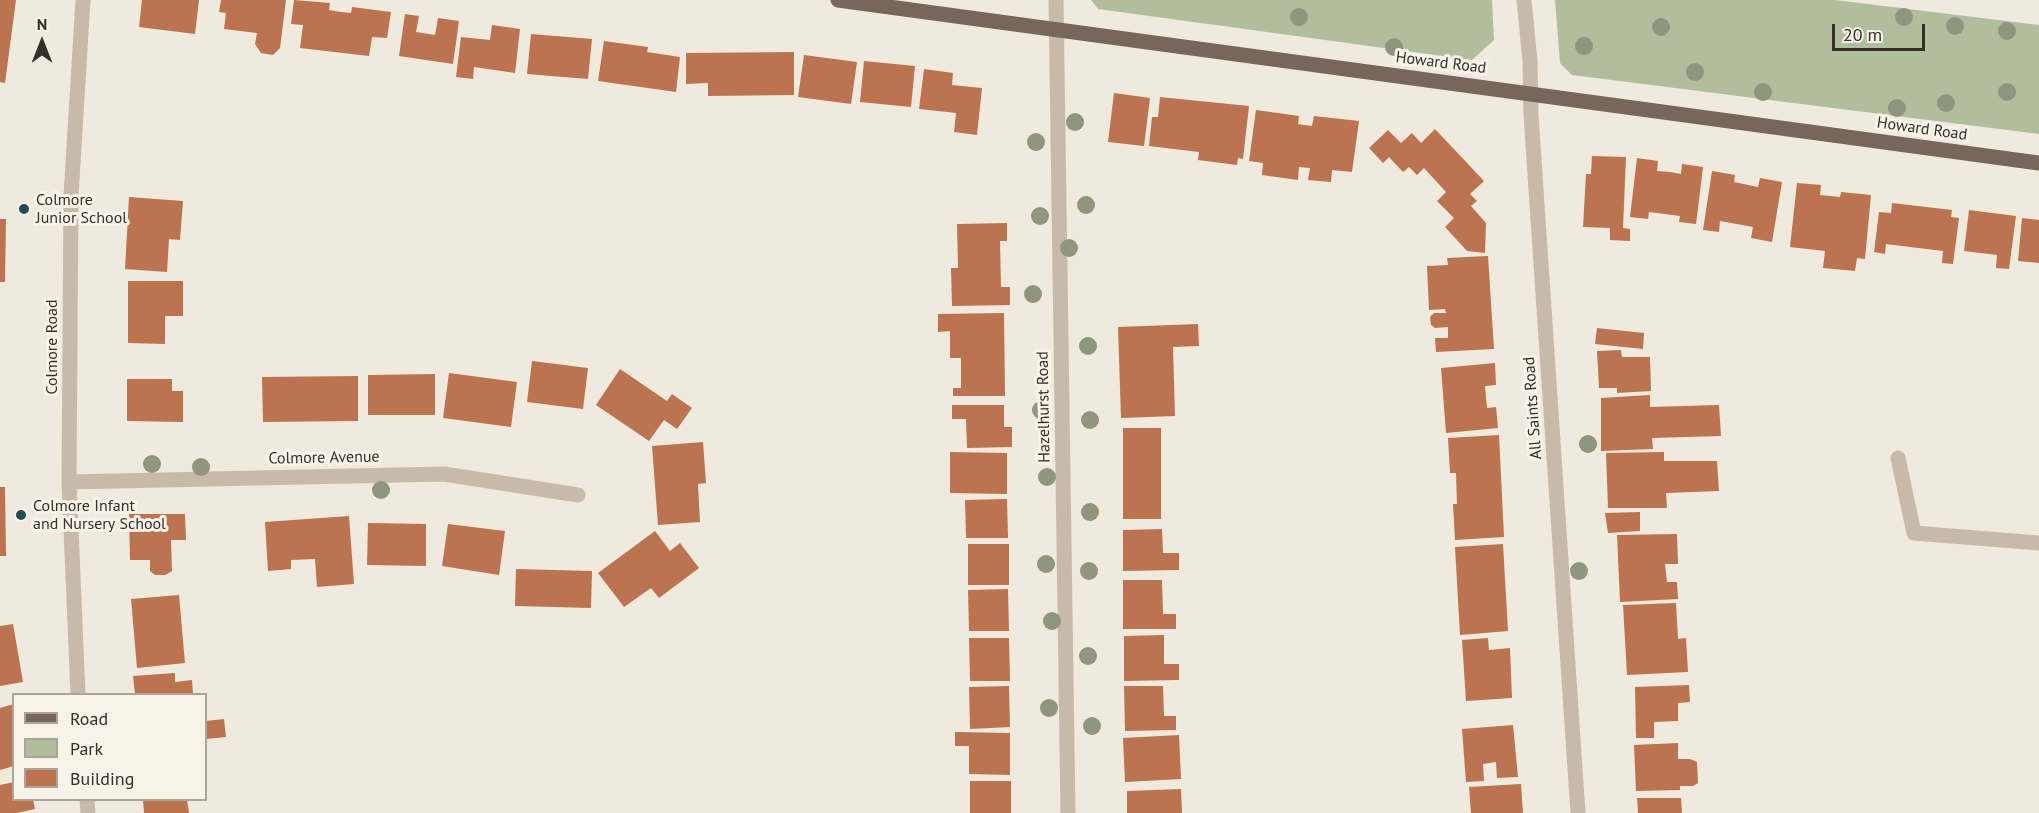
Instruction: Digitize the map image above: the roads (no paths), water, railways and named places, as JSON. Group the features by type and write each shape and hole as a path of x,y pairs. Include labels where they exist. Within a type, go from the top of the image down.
{"main road":[{"name":"Howard Road","path":"838,0 2039,163"}],"street":[{"name":"Colmore Road","path":"78,693 69,482 71,196 83,0"},
{"name":"Hazelhurst Road","path":"1056,0 1068,813"},
{"name":"All Saints Road","path":"1524,0 1530,61 1530,93 1578,813"},
{"path":"1898,458 1914,532 2039,543"},
{"name":"Colmore Avenue","path":"69,482 444,474 578,495"}],"place":[{"name":"Colmore Junior School","path":"24,209"},
{"name":"Colmore Infant and Nursery School","path":"21,515"}]}
